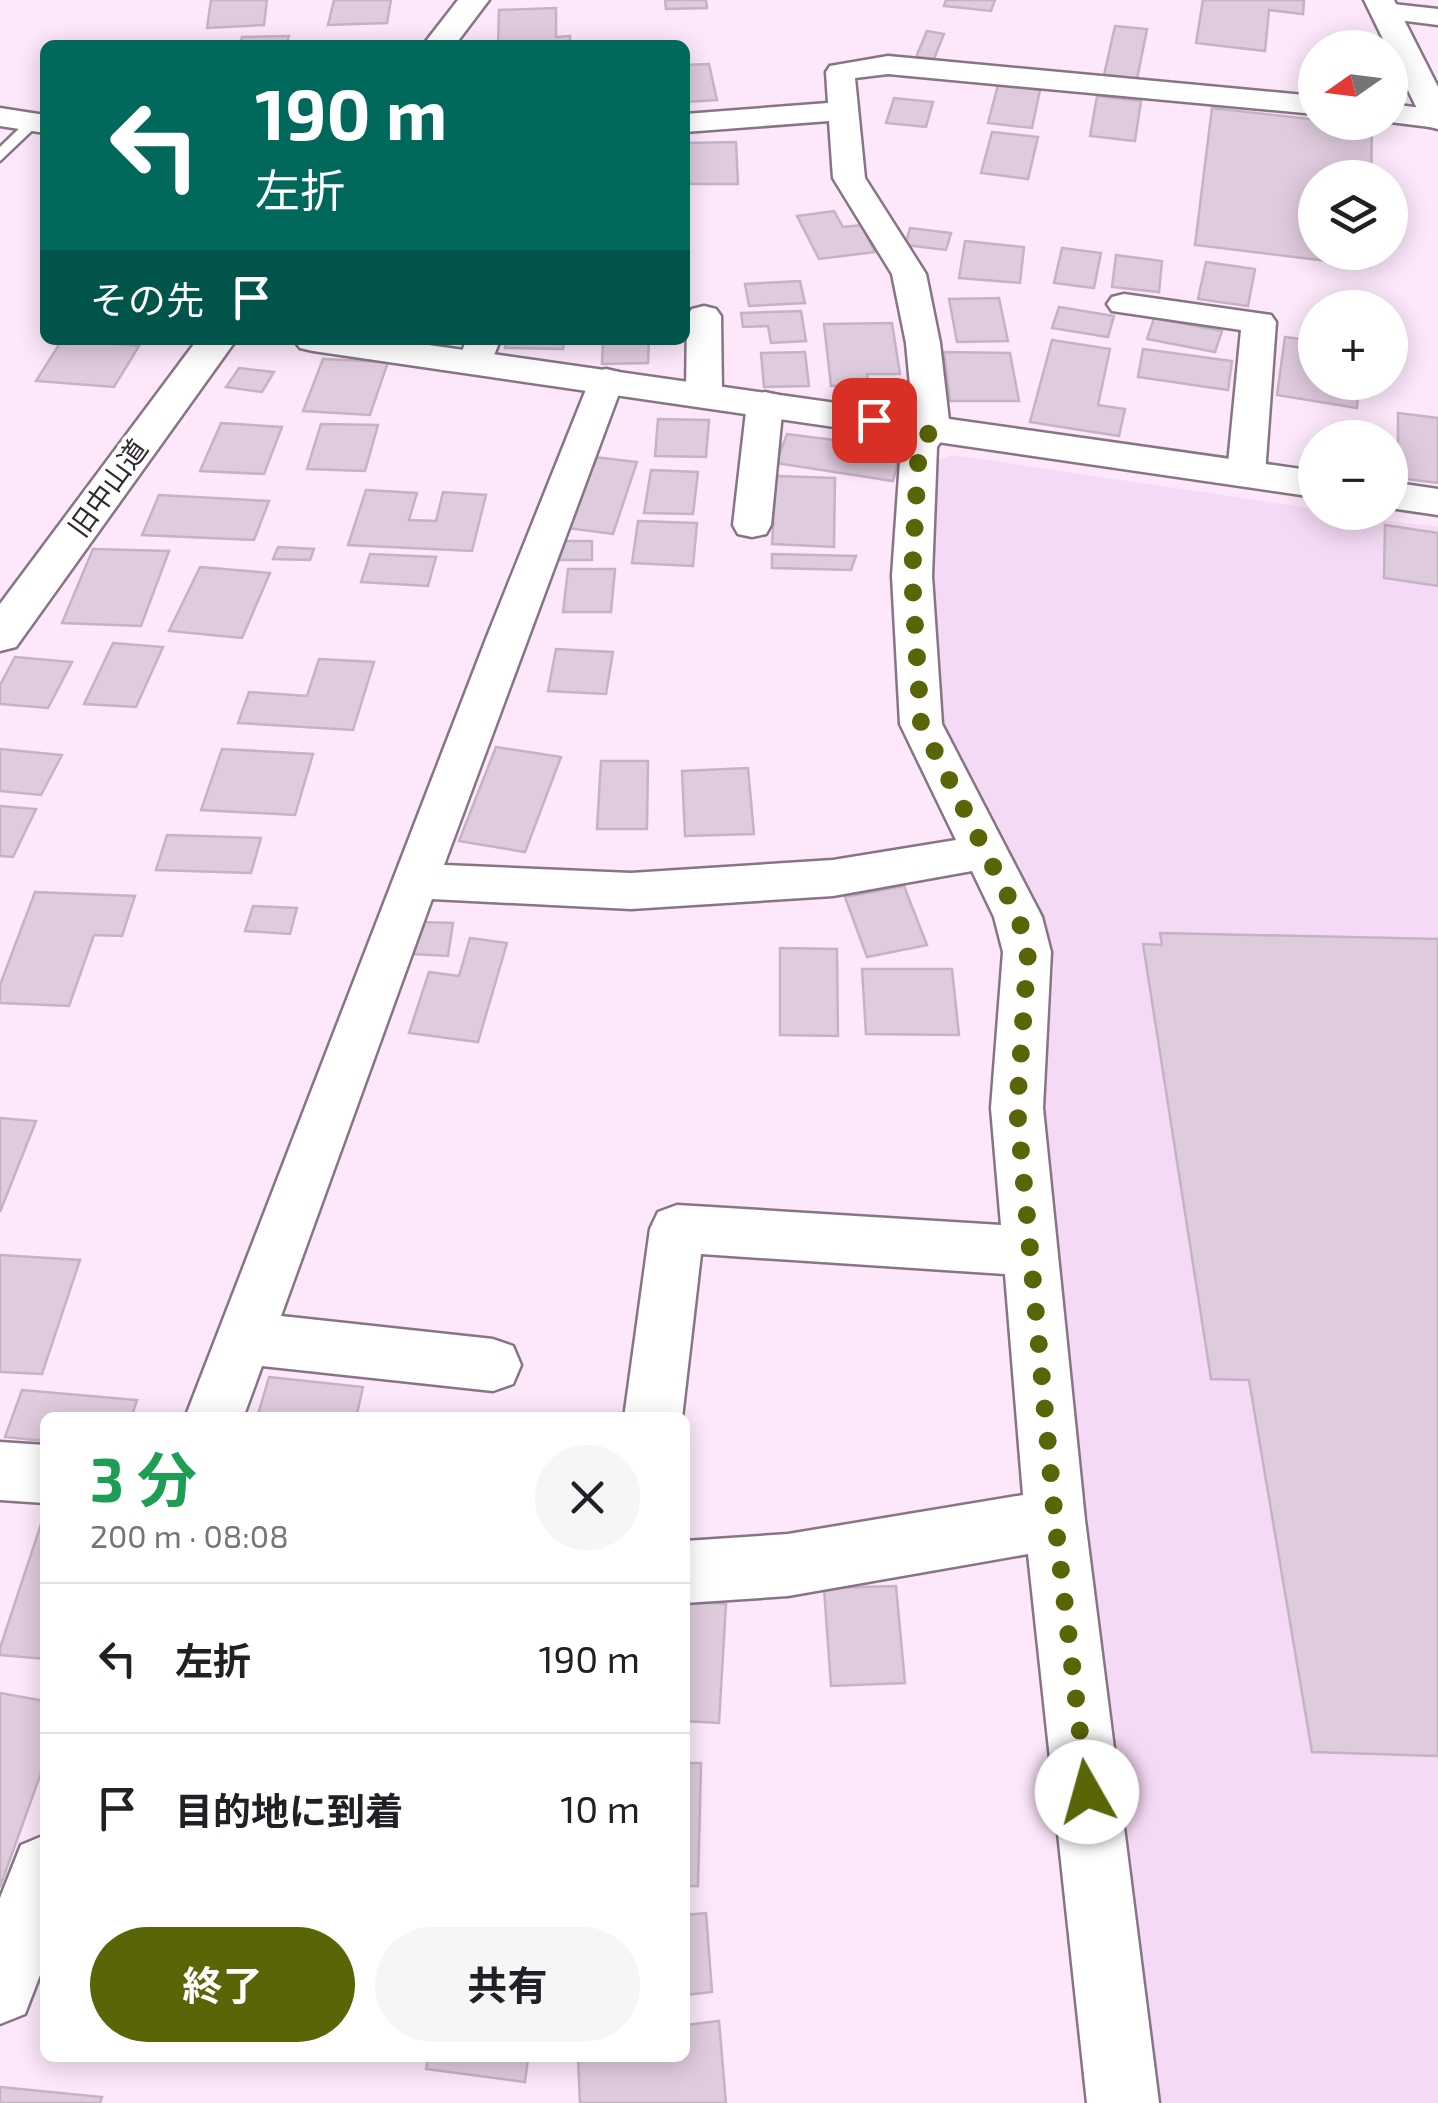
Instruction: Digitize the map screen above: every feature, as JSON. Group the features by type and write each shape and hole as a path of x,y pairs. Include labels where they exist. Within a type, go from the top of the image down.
{"main road":[{"path":"444,40 474,0"},
{"path":"1381,5 1438,119"},
{"name":"旧中山道","path":"0,636 212,345"},
{"path":"389,345 480,351 606,380 1298,482"},
{"path":"1408,498 1438,502"}],"street":[{"path":"1381,5 1438,17"},
{"path":"1123,2103 1055,1520 1017,1108 1028,952 1018,916 921,724 912,576 919,446 932,429 923,343 909,274 849,178 840,72 888,66 1298,103"},
{"path":"690,123 842,112"},
{"path":"1408,115 1438,119"},
{"path":"0,117 40,123"},
{"path":"1124,304 1259,322 1246,474"},
{"path":"704,316 704,394"},
{"path":"216,1412 418,881 518,602 606,380"},
{"path":"752,525 765,403"},
{"path":"418,881 632,892 833,878 986,852"},
{"path":"654,1412 677,1229 1031,1252"},
{"path":"245,1338 493,1365"},
{"path":"0,1470 40,1474"},
{"path":"690,1572 788,1565 1055,1520"},
{"path":"0,1988 40,1882"}],"lane":[{"path":"0,156 40,123"}],"shaded area":[{"path":"952,455 1298,506 1298,530 1408,530 1408,523 1438,527 1438,2103 1142,2103 1036,1102 1046,1068 1054,966 1041,911 940,739 929,582 936,461"}],"building":[{"path":"211,0 267,0 264,25 207,28"},
{"path":"334,0 391,0 387,23 328,25"},
{"path":"665,0 706,0 707,8 666,9"},
{"path":"946,0 995,0 991,11 944,6"},
{"path":"1203,0 1304,0 1303,14 1269,10 1265,51 1196,43"},
{"path":"556,8 556,37 570,36 570,40 498,40 499,10"},
{"path":"1115,26 1147,29 1137,79 1104,75"},
{"path":"927,31 944,34 934,59 916,57"},
{"path":"289,36 288,40 241,40"},
{"path":"709,64 717,100 690,102 690,65"},
{"path":"998,85 1040,90 1032,128 988,123"},
{"path":"1097,96 1141,101 1135,141 1090,136"},
{"path":"894,98 933,102 926,127 886,123"},
{"path":"1212,108 1298,118 1298,140 1372,140 1371,160 1298,160 1298,257 1195,245"},
{"path":"992,132 1038,137 1028,179 981,173"},
{"path":"736,142 738,184 690,184 690,143"},
{"path":"834,211 843,227 861,225 875,252 819,259 797,216"},
{"path":"910,228 951,233 946,250 905,245"},
{"path":"965,241 1024,247 1020,283 959,278"},
{"path":"1062,248 1101,253 1094,288 1054,283"},
{"path":"1116,255 1162,261 1159,292 1112,287"},
{"path":"1206,262 1255,269 1248,306 1198,299"},
{"path":"800,281 805,303 749,306 745,284"},
{"path":"999,298 1008,341 957,342 949,299"},
{"path":"1059,307 1114,316 1108,337 1052,328"},
{"path":"801,311 806,341 771,343 768,326 743,327 741,313"},
{"path":"1154,318 1222,331 1215,352 1147,339"},
{"path":"892,323 900,374 867,374 869,385 831,386 824,324"},
{"path":"1285,337 1298,339 1298,398 1277,395"},
{"path":"1052,340 1110,349 1098,405 1125,409 1119,436 1030,422"},
{"path":"59,345 139,346 114,387 36,381"},
{"path":"505,345 563,345 563,349 505,348"},
{"path":"603,345 649,345 648,363 602,364"},
{"path":"1143,349 1232,361 1228,390 1138,377"},
{"path":"805,352 809,386 764,387 761,353"},
{"path":"944,352 1010,353 1019,401 950,401"},
{"path":"323,359 388,362 370,415 303,411"},
{"path":"239,368 274,372 262,392 226,387"},
{"path":"1308,400 1358,400 1357,408"},
{"path":"1398,413 1438,418 1438,483 1408,479 1408,420 1398,420"},
{"path":"658,419 709,420 706,457 655,456"},
{"path":"221,423 282,427 264,474 200,471"},
{"path":"321,424 378,425 365,471 307,469"},
{"path":"838,430 904,440 893,481 776,463 787,434 834,440"},
{"path":"594,457 637,462 613,534 567,528"},
{"path":"651,470 698,472 693,514 644,513"},
{"path":"776,476 835,478 834,547 772,544"},
{"path":"366,490 417,493 409,520 436,521 443,492 486,495 472,551 348,545"},
{"path":"159,495 269,501 254,540 142,535"},
{"path":"638,521 697,523 693,566 632,563"},
{"path":"1385,530 1438,533 1438,586 1384,578"},
{"path":"556,541 592,541 592,560 555,560"},
{"path":"278,547 314,549 310,560 273,559"},
{"path":"93,549 169,551 141,626 62,623"},
{"path":"370,554 436,557 428,586 361,582"},
{"path":"772,554 856,556 851,570 772,568"},
{"path":"200,567 270,573 242,638 169,631"},
{"path":"568,569 615,569 611,612 563,612"},
{"path":"113,643 163,647 136,707 84,704"},
{"path":"556,649 613,652 606,694 548,691"},
{"path":"15,657 72,662 48,708 0,704 0,685"},
{"path":"319,659 374,662 353,730 238,723 249,692 307,696"},
{"path":"496,747 561,757 525,852 459,841"},
{"path":"0,749 62,755 41,795 0,791"},
{"path":"222,749 313,754 295,815 201,810"},
{"path":"601,761 648,761 647,829 597,829"},
{"path":"748,768 754,834 685,836 682,771"},
{"path":"0,806 36,809 13,857 0,856"},
{"path":"167,835 261,838 251,873 156,870"},
{"path":"904,886 927,945 867,957 845,897"},
{"path":"35,892 135,896 122,936 94,935 69,1006 0,1003 0,985"},
{"path":"253,906 297,908 290,934 245,931"},
{"path":"419,922 453,923 448,956 412,954"},
{"path":"1160,933 1438,939 1438,1756 1312,1752 1249,1380 1211,1379 1143,944 1162,945"},
{"path":"470,938 507,943 478,1042 409,1033 429,972 459,976"},
{"path":"780,948 837,949 838,1036 780,1035"},
{"path":"862,969 952,969 959,1035 866,1034"},
{"path":"0,1118 36,1121 0,1212"},
{"path":"0,1255 80,1260 42,1374 0,1372"},
{"path":"269,1377 363,1387 357,1412 259,1412"},
{"path":"22,1390 137,1400 133,1412 40,1412 40,1440 5,1437"},
{"path":"40,1527 40,1659 0,1655"},
{"path":"896,1586 905,1683 831,1686 824,1588"},
{"path":"690,1601 726,1604 719,1723 690,1721"},
{"path":"0,1693 40,1700 40,1776 0,1887"},
{"path":"690,1763 701,1763 698,1886 690,1886"},
{"path":"706,1913 712,1992 690,1994 690,1915"},
{"path":"719,2021 726,2103 580,2103 578,2062 690,2062 690,2024"},
{"path":"427,2062 528,2062 525,2082 426,2069"},
{"path":"0,2087 102,2097 100,2103 0,2103"}],"route":[{"path":"874,420 932,429 919,446 912,576 921,724 1018,916 1028,952 1017,1108 1055,1520 1087,1792"}]}
